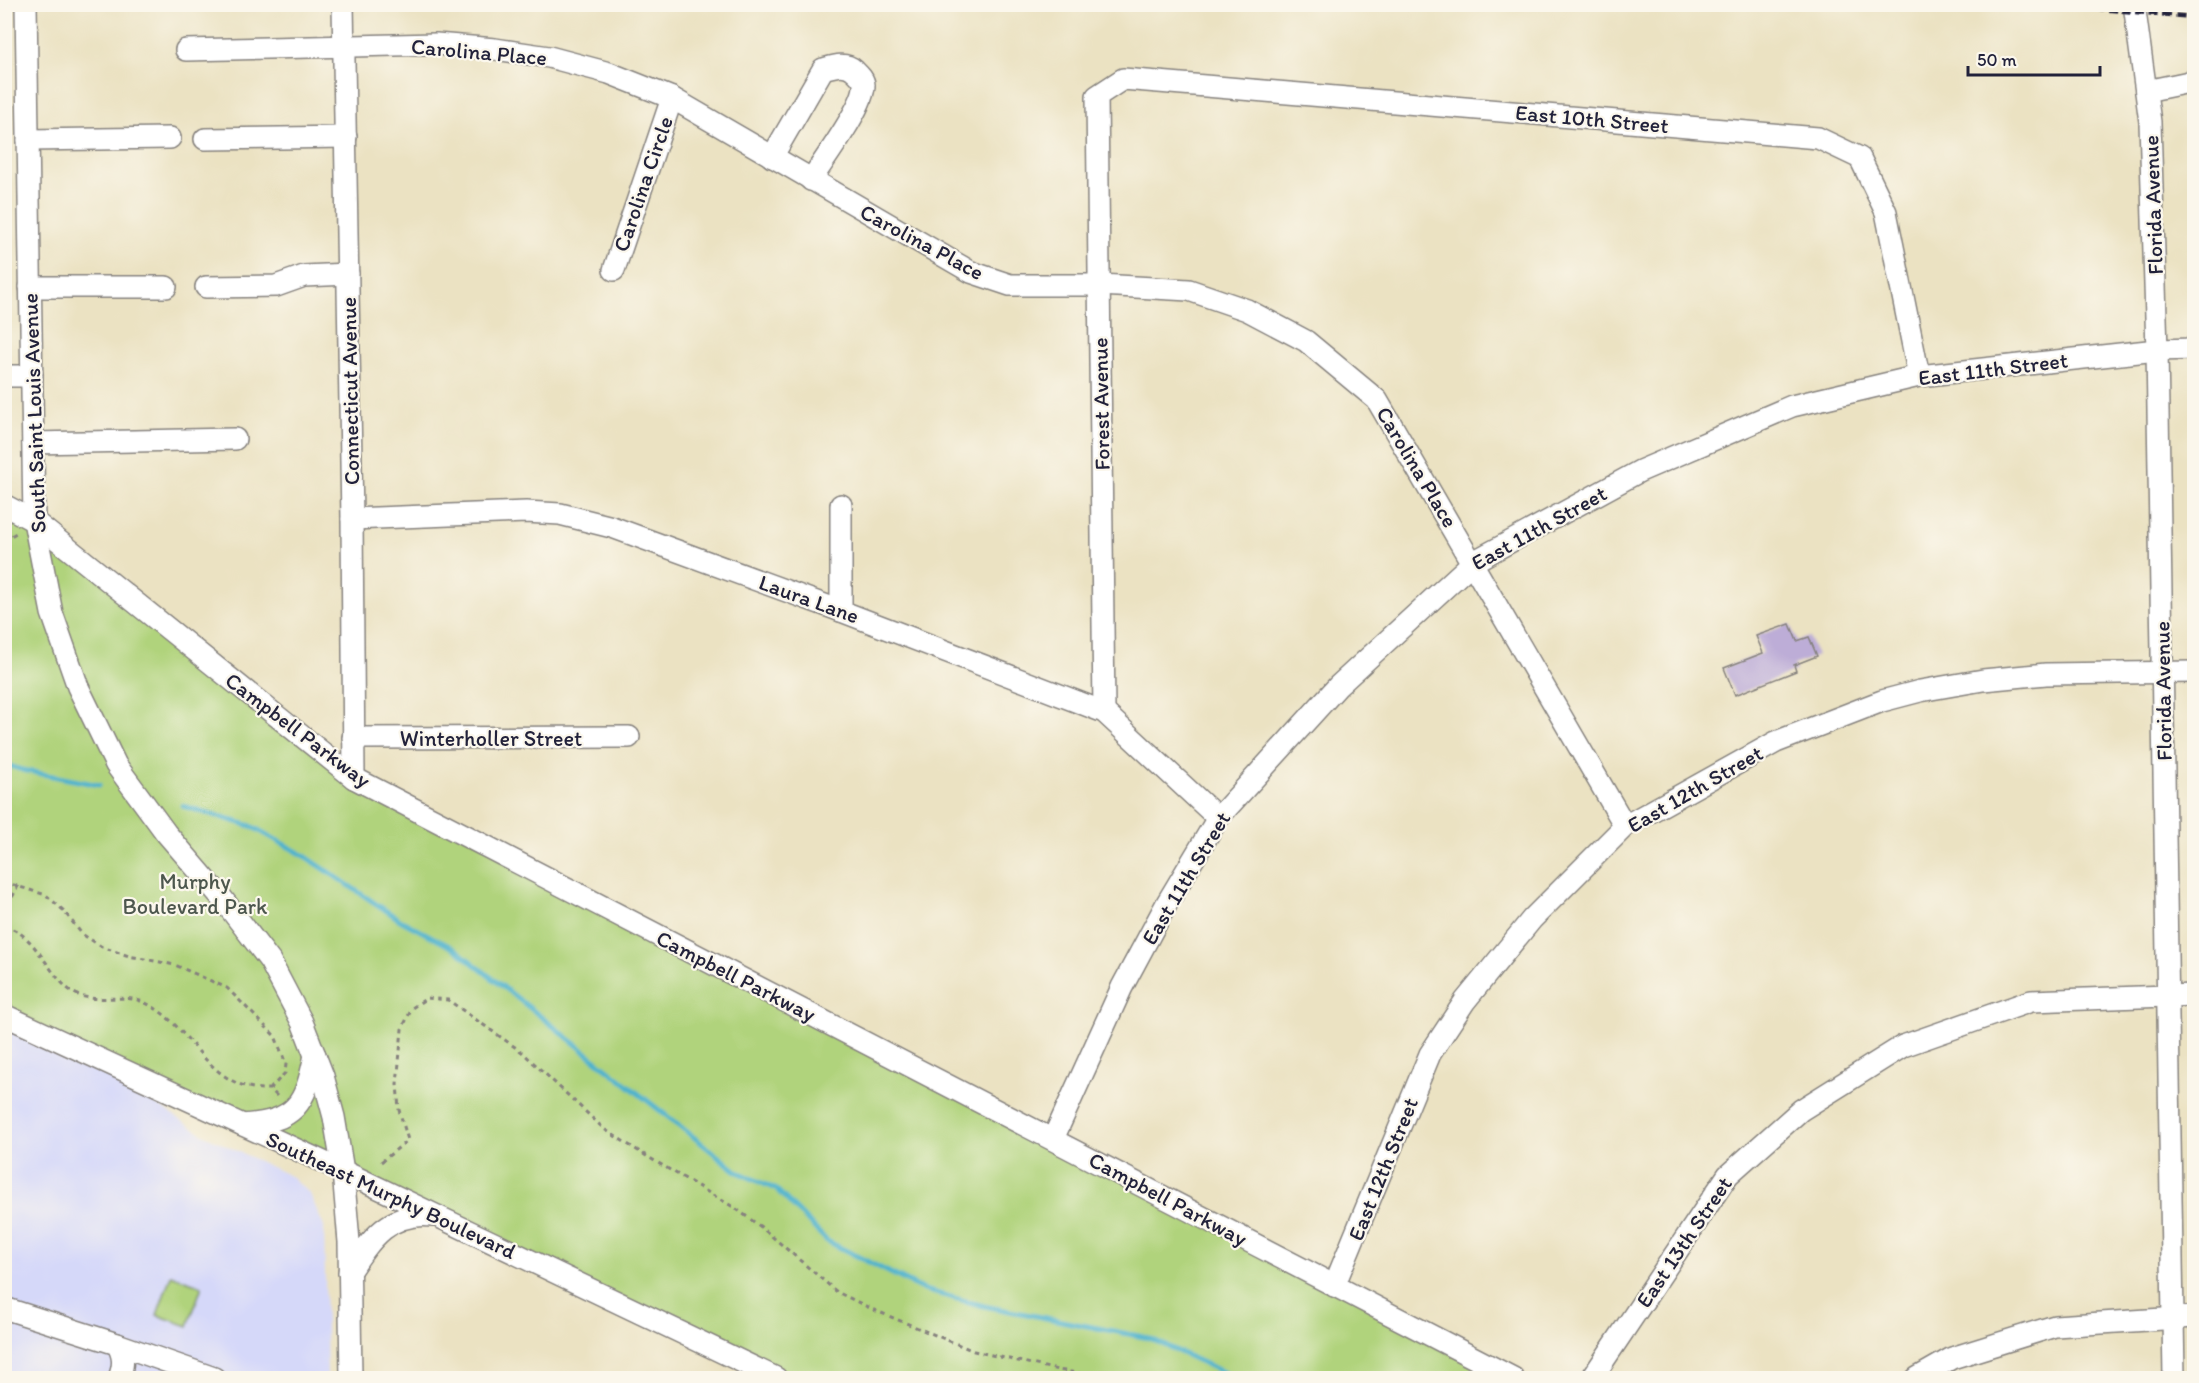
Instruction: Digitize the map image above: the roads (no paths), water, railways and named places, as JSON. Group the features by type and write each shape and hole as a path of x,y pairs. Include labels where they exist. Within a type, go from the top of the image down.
{"street":[{"name":"South Saint Louis Avenue","path":"26,4 34,521 52,613 78,687 116,765 166,833 221,897 270,961 302,1023 323,1077 334,1117 342,1171"},
{"name":"Connecticut Avenue","path":"343,4 354,778"},
{"name":"Florida Avenue","path":"2134,4 2150,122 2157,350 2174,1378"},
{"name":"Carolina Place","path":"344,47 436,44 538,56 609,73 672,98 971,272 1010,285 1100,285 1189,290 1247,310 1306,341 1377,400 1625,826"},
{"path":"186,50 344,47"},
{"path":"772,157 823,69 837,65 850,66 860,75 864,85 859,105 811,180"},
{"name":"East 10th Street","path":"1097,96 1122,79 1818,138 1860,158 1886,212 1919,376"},
{"path":"2146,91 2194,81"},
{"name":"Forest Avenue","path":"1097,96 1104,712"},
{"name":"Carolina Circle","path":"614,270 672,98"},
{"path":"205,139 346,137"},
{"path":"28,140 170,138"},
{"path":"207,287 276,286 304,276 348,274"},
{"path":"30,287 166,287"},
{"name":"East 11th Street","path":"1053,1139 1122,987 1167,903 1218,818 1338,686 1473,562 1640,471 1792,406 1919,376 2157,350 2194,349"},
{"path":"4,376 32,376"},
{"path":"33,443 235,439"},
{"name":"Campbell Parkway","path":"4,505 34,521 354,778 1513,1378"},
{"path":"841,505 841,611"},
{"name":"Laura Lane","path":"352,519 526,512 560,514 612,527 841,611 1104,712 1218,818"},
{"name":"East 12th Street","path":"1334,1286 1430,1054 1465,1001 1532,919 1625,826 1776,742 1882,701 1936,688 2046,674 2194,672"},
{"name":"Winterholler Street","path":"353,738 629,737"},
{"name":"East 13th Street","path":"1592,1378 1728,1175 1801,1110 1903,1046 2031,1001 2194,995"},
{"name":"Southeast Murphy Boulevard","path":"4,1015 342,1171 776,1378"},
{"path":"242,1125 273,1121 285,1116 295,1108 306,1091 315,1055"},
{"path":"342,1171 349,1242 351,1378"},
{"path":"350,1272 369,1243 389,1224 412,1216 439,1217"},
{"path":"4,1308 214,1378"},
{"path":"1917,1378 1952,1358 2055,1326 2194,1317"},
{"path":"117,1344 123,1354 120,1378"}],"waterway":[{"path":"4,764 22,770 99,785"},
{"path":"183,806 251,826 305,856 400,920 455,949 738,1172 777,1190 827,1241 924,1290 984,1306 1149,1338 1232,1378"}],"railway":[{"path":"2041,4 2194,17"}],"park label":[{"name":"Murphy Boulevard Park","path":"195,894"}]}
